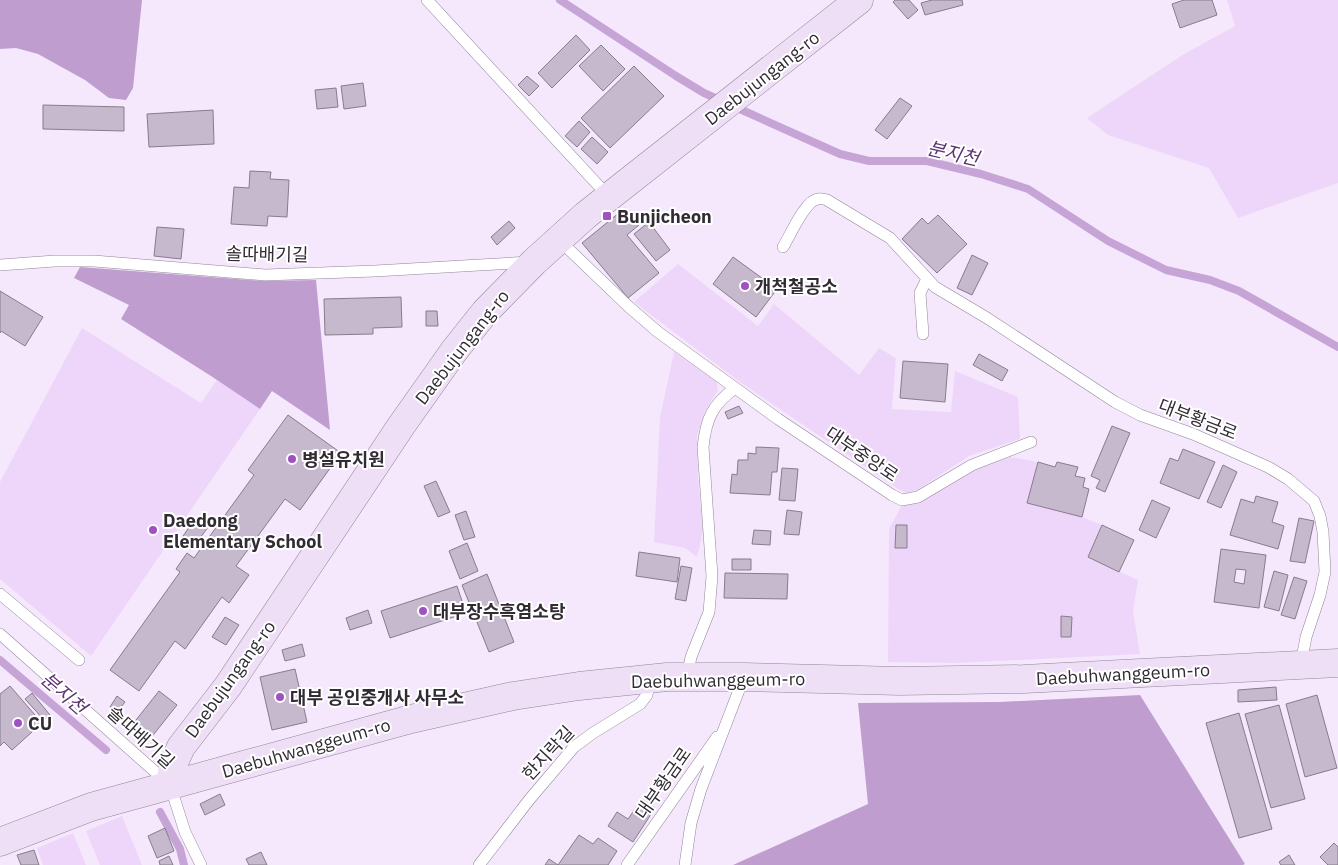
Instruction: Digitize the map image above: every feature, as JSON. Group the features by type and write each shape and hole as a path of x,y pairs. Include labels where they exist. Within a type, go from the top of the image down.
{"main road":[{"name":"Daebujungang-ro","path":"170,785 173,765 181,747 228,686 401,426 454,351 485,312 558,239 859,0"},
{"name":"Daebuhwanggeum-ro","path":"0,842 91,807 423,716 513,696 579,686 687,677 961,681 1338,663"}],"lane":[{"path":"428,0 609,197"},
{"name":"대부황금로","path":"783,247 806,207 812,201 818,199 826,200 890,238 935,287 987,318 1127,409 1226,448 1268,467 1288,479 1314,501 1320,516 1323,532 1325,572 1320,595 1306,637 1301,665"},
{"name":"대부중앙로","path":"558,239 658,332 735,388 902,500 918,497 972,465 1031,442"},
{"name":"솔따배기길","path":"0,265 55,261 94,261 265,274 375,271 534,262"},
{"path":"923,334 920,293 926,279"},
{"path":"687,677 691,657 708,612 711,596 712,576 703,447 705,429 717,404 735,388"},
{"path":"0,594 79,660"},
{"name":"솔따배기길","path":"0,634 170,785"},
{"name":"대부황금로","path":"685,865 691,824 701,789 744,677"},
{"name":"한지락길","path":"479,865 529,800 574,747 640,704 647,695 650,679"},
{"name":"대부황금로","path":"627,865 728,721"},
{"path":"170,785 185,832 201,865"}],"shaded area":[{"path":"0,0 142,0 133,88 126,100 109,98 85,80 38,54 16,48 0,49"},
{"path":"1227,0 1338,0 1338,183 1238,218 1209,168 1108,135 1087,118 1184,54 1235,26"},
{"path":"678,264 758,326 774,304 859,375 879,348 896,358 892,409 951,412 955,371 1018,397 1020,439 969,456 917,490 907,493 898,489 740,382 634,302"},
{"path":"80,267 264,281 316,280 330,430 272,391 260,409 121,319 129,305 74,278"},
{"path":"82,328 201,403 217,380 260,409 91,656 0,579 0,482"},
{"path":"674,352 716,381 718,390 705,411 697,436 698,476 703,531 697,557 685,548 654,542 660,417"},
{"path":"1010,457 1038,462 1027,503 1082,517 1102,525 1088,557 1138,580 1133,611 1140,654 958,663 888,662 889,529 902,505 930,496 977,468"},
{"path":"1140,695 1245,864 733,865 868,804 858,703 1000,702"},
{"path":"122,816 142,865 100,865 86,831"},
{"path":"73,833 86,865 43,865 37,848"}],"building":[{"path":"895,0 909,0 918,10 908,19 893,2"},
{"path":"932,0 962,0 963,5 925,15 921,3"},
{"path":"1184,0 1212,0 1217,15 1180,28 1172,4"},
{"path":"576,35 590,50 552,88 538,73"},
{"path":"601,45 625,69 603,91 579,66"},
{"path":"634,66 664,96 610,148 581,118"},
{"path":"527,76 539,86 529,96 518,85"},
{"path":"363,83 366,106 344,109 341,86"},
{"path":"336,88 338,107 317,109 315,90"},
{"path":"900,98 912,106 887,139 875,130"},
{"path":"43,105 124,107 124,131 43,129"},
{"path":"213,110 214,144 149,147 147,114"},
{"path":"579,121 590,132 577,147 565,136"},
{"path":"592,137 608,152 597,164 581,149"},
{"path":"250,171 271,172 270,179 289,180 287,217 268,216 267,226 231,224 234,187 249,188"},
{"path":"625,208 639,225 627,235 659,273 628,298 582,243"},
{"path":"938,215 967,244 937,273 902,239 922,218 928,224"},
{"path":"509,221 515,228 497,245 491,237"},
{"path":"649,222 670,250 656,261 634,234"},
{"path":"157,227 184,229 181,259 154,256"},
{"path":"972,255 988,263 972,295 957,288"},
{"name":"개척철공소","path":"733,257 777,289 756,317 713,284"},
{"path":"0,291 43,317 25,346 1,331 0,333"},
{"path":"401,297 402,327 373,328 373,334 325,335 324,299"},
{"path":"426,311 437,311 438,326 426,326"},
{"path":"979,354 1008,370 1002,381 973,365"},
{"path":"903,361 948,364 945,402 900,398"},
{"path":"739,406 743,413 728,419 725,412"},
{"path":"288,415 341,453 300,510 285,499 236,566 249,575 229,603 222,597 185,649 175,641 139,691 110,670 180,572 176,569 187,553 194,558 254,475 248,470"},
{"path":"1112,426 1130,433 1105,492 1096,488 1100,480 1091,476"},
{"path":"756,447 779,448 777,472 772,472 770,495 730,493 732,474 737,475 738,460 748,460 748,453 756,454"},
{"path":"1183,449 1215,462 1199,499 1160,483 1170,458 1178,461"},
{"path":"1038,462 1055,467 1057,462 1078,467 1075,476 1085,478 1083,487 1089,489 1082,517 1027,503"},
{"path":"1223,465 1237,472 1221,508 1207,502"},
{"path":"782,468 798,469 795,501 779,500"},
{"path":"436,481 450,512 438,517 424,486"},
{"path":"1256,496 1278,502 1272,522 1284,526 1278,549 1230,535 1241,499 1254,503"},
{"path":"1152,500 1170,508 1156,538 1139,530"},
{"path":"787,510 802,512 799,535 784,534"},
{"path":"466,511 475,537 464,540 455,515"},
{"path":"196,517 209,526 191,550 179,542"},
{"path":"1299,518 1314,521 1305,563 1290,561"},
{"path":"896,525 907,525 907,548 895,548"},
{"path":"1102,525 1134,540 1119,572 1088,557"},
{"path":"754,530 771,531 770,545 752,544"},
{"path":"467,543 478,571 460,579 449,551"},
{"path":"1221,549 1266,555 1259,608 1214,602","holes":["1236,569 1246,570 1244,584 1234,582"]},
{"path":"639,552 680,558 677,582 636,576"},
{"path":"732,559 751,559 751,570 732,570"},
{"path":"681,566 692,568 686,601 675,599"},
{"path":"1274,571 1288,575 1279,611 1264,607"},
{"path":"725,573 788,574 787,599 724,598"},
{"path":"487,574 514,642 489,652 462,585"},
{"path":"1294,577 1307,581 1295,619 1281,615"},
{"path":"457,586 466,613 390,638 381,611"},
{"path":"368,610 372,623 350,630 346,618"},
{"path":"1061,616 1072,617 1071,637 1061,637"},
{"path":"225,617 239,625 226,645 212,637"},
{"path":"302,644 305,656 285,661 282,650"},
{"path":"295,669 307,722 272,730 260,677"},
{"path":"10,686 42,723 12,750 4,742 0,746 0,694"},
{"path":"1276,687 1277,700 1238,702 1238,690"},
{"path":"159,691 177,705 150,739 132,725"},
{"path":"32,693 50,715 44,720 25,699"},
{"path":"1317,695 1337,768 1305,777 1286,704"},
{"path":"117,696 125,702 117,712 110,707"},
{"path":"1279,705 1305,799 1271,808 1245,714"},
{"path":"1239,713 1272,829 1239,838 1206,723"},
{"path":"220,794 225,805 205,815 200,804"},
{"path":"642,799 655,808 633,842 608,826 617,812 628,819"},
{"path":"165,828 174,851 157,858 148,836"},
{"path":"579,835 593,844 598,838 617,851 608,865 558,865"},
{"path":"1334,843 1338,847 1338,865 1328,865 1320,857"},
{"path":"34,850 39,865 21,865 17,855"},
{"path":"261,852 267,865 249,865 246,859"},
{"path":"1289,855 1295,865 1281,865 1279,862"},
{"path":"169,856 173,865 160,865 159,861"},
{"path":"549,859 558,865 545,865"}],"waterway":[{"name":"분지천","path":"560,0 676,76 704,93 722,101"},
{"name":"분지천","path":"733,106 840,154 869,161 927,161 981,174 1028,189 1108,241 1166,270 1210,280 1239,291 1338,347"},
{"name":"분지천","path":"0,660 106,750"},
{"name":"분지천","path":"160,812 180,849 184,865"}],"place":[{"name":"Bunjicheon","path":"607,216"},
{"name":"개척철공소","path":"745,286"},
{"name":"병설유치원","path":"292,459"},
{"name":"Daedong Elementary School","path":"153,530"},
{"name":"대부장수흑염소탕","path":"423,611"},
{"name":"대부 공인중개사 사무소","path":"280,697"},
{"name":"CU","path":"18,723"}]}
